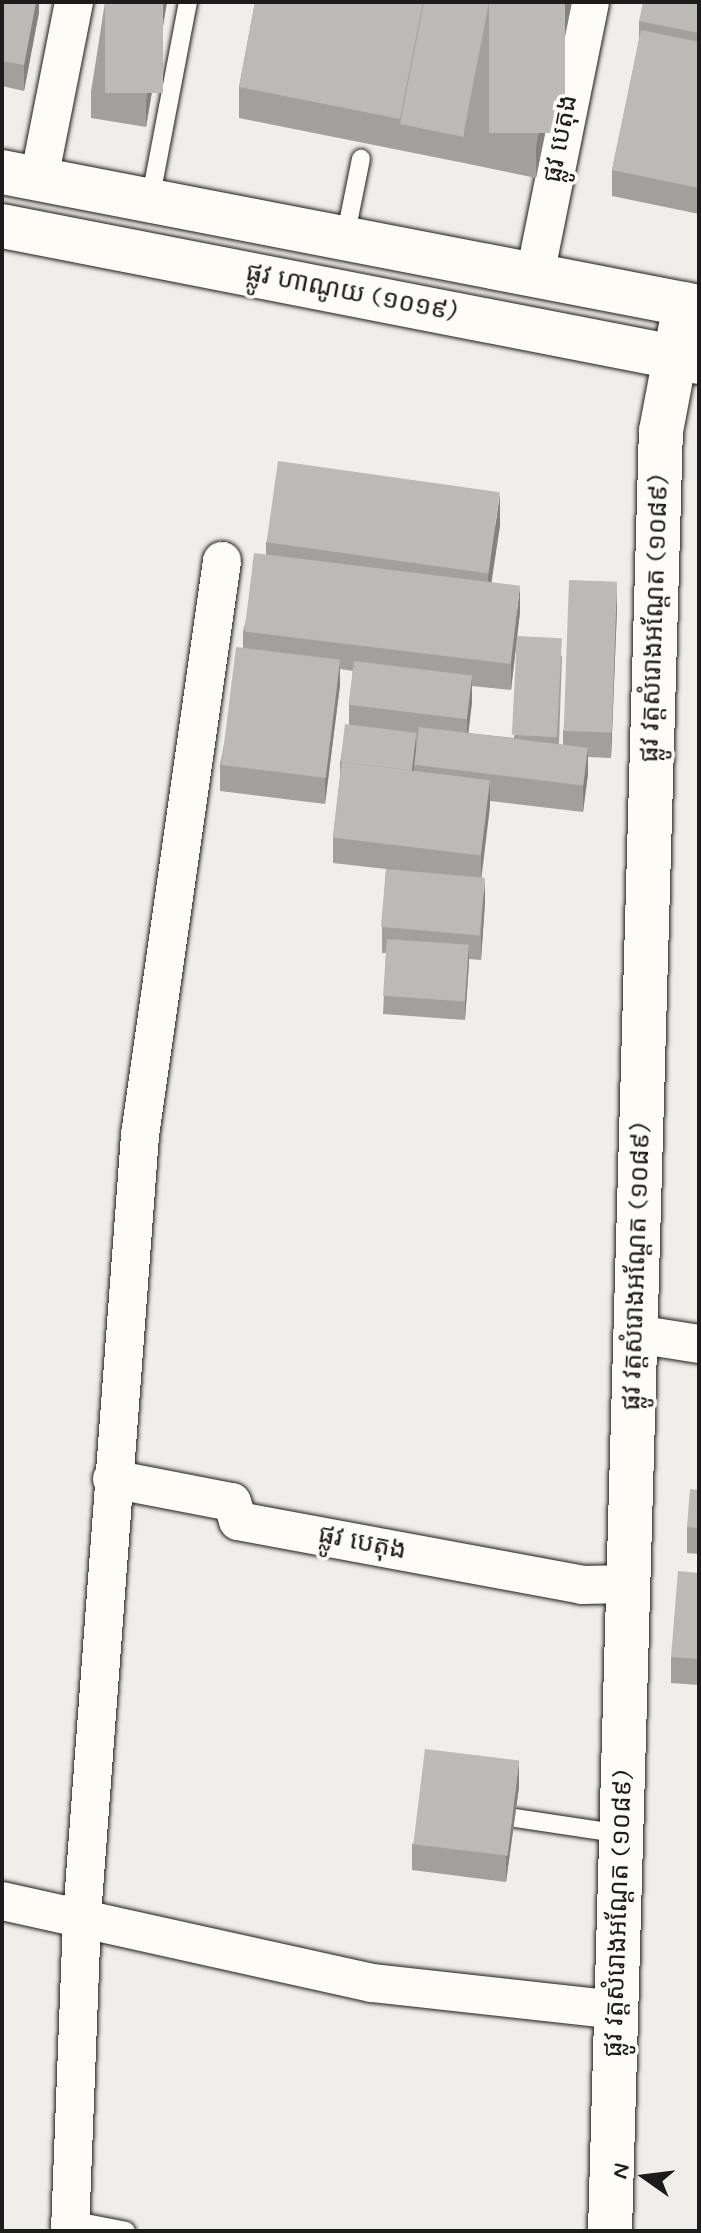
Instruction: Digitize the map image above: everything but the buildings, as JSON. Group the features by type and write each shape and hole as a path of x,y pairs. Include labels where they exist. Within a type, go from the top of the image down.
{"main road":[{"name":"ផ្លូវ ហាណូយ (១០១៩)","path":"20,176 692,306"},
{"name":"ផ្លូវ ហាណូយ (១០១៩)","path":"2,226 687,360"},
{"name":"ផ្លូវ វត្តសំរោងអណ្ដែត (១០៨៩)","path":"610,2231 661,431 687,360 692,306"}],"street":[{"path":"20,176 74,2"},
{"name":"ផ្លូវ បេតុង","path":"535,275 590,2"},
{"path":"70,2225 82,1916 112,1479 140,1135 222,561"},
{"path":"636,1334 699,1344"},
{"name":"ផ្លូវ បេតុង","path":"112,1479 232,1502 238,1521 582,1585 629,1584"},
{"path":"2,1901 82,1916 372,1983 618,2010"}],"lane":[{"path":"150,201 188,2"},
{"path":"345,238 361,159"},
{"path":"515,1818 622,1834"},
{"path":"70,2225 126,2231"}]}
